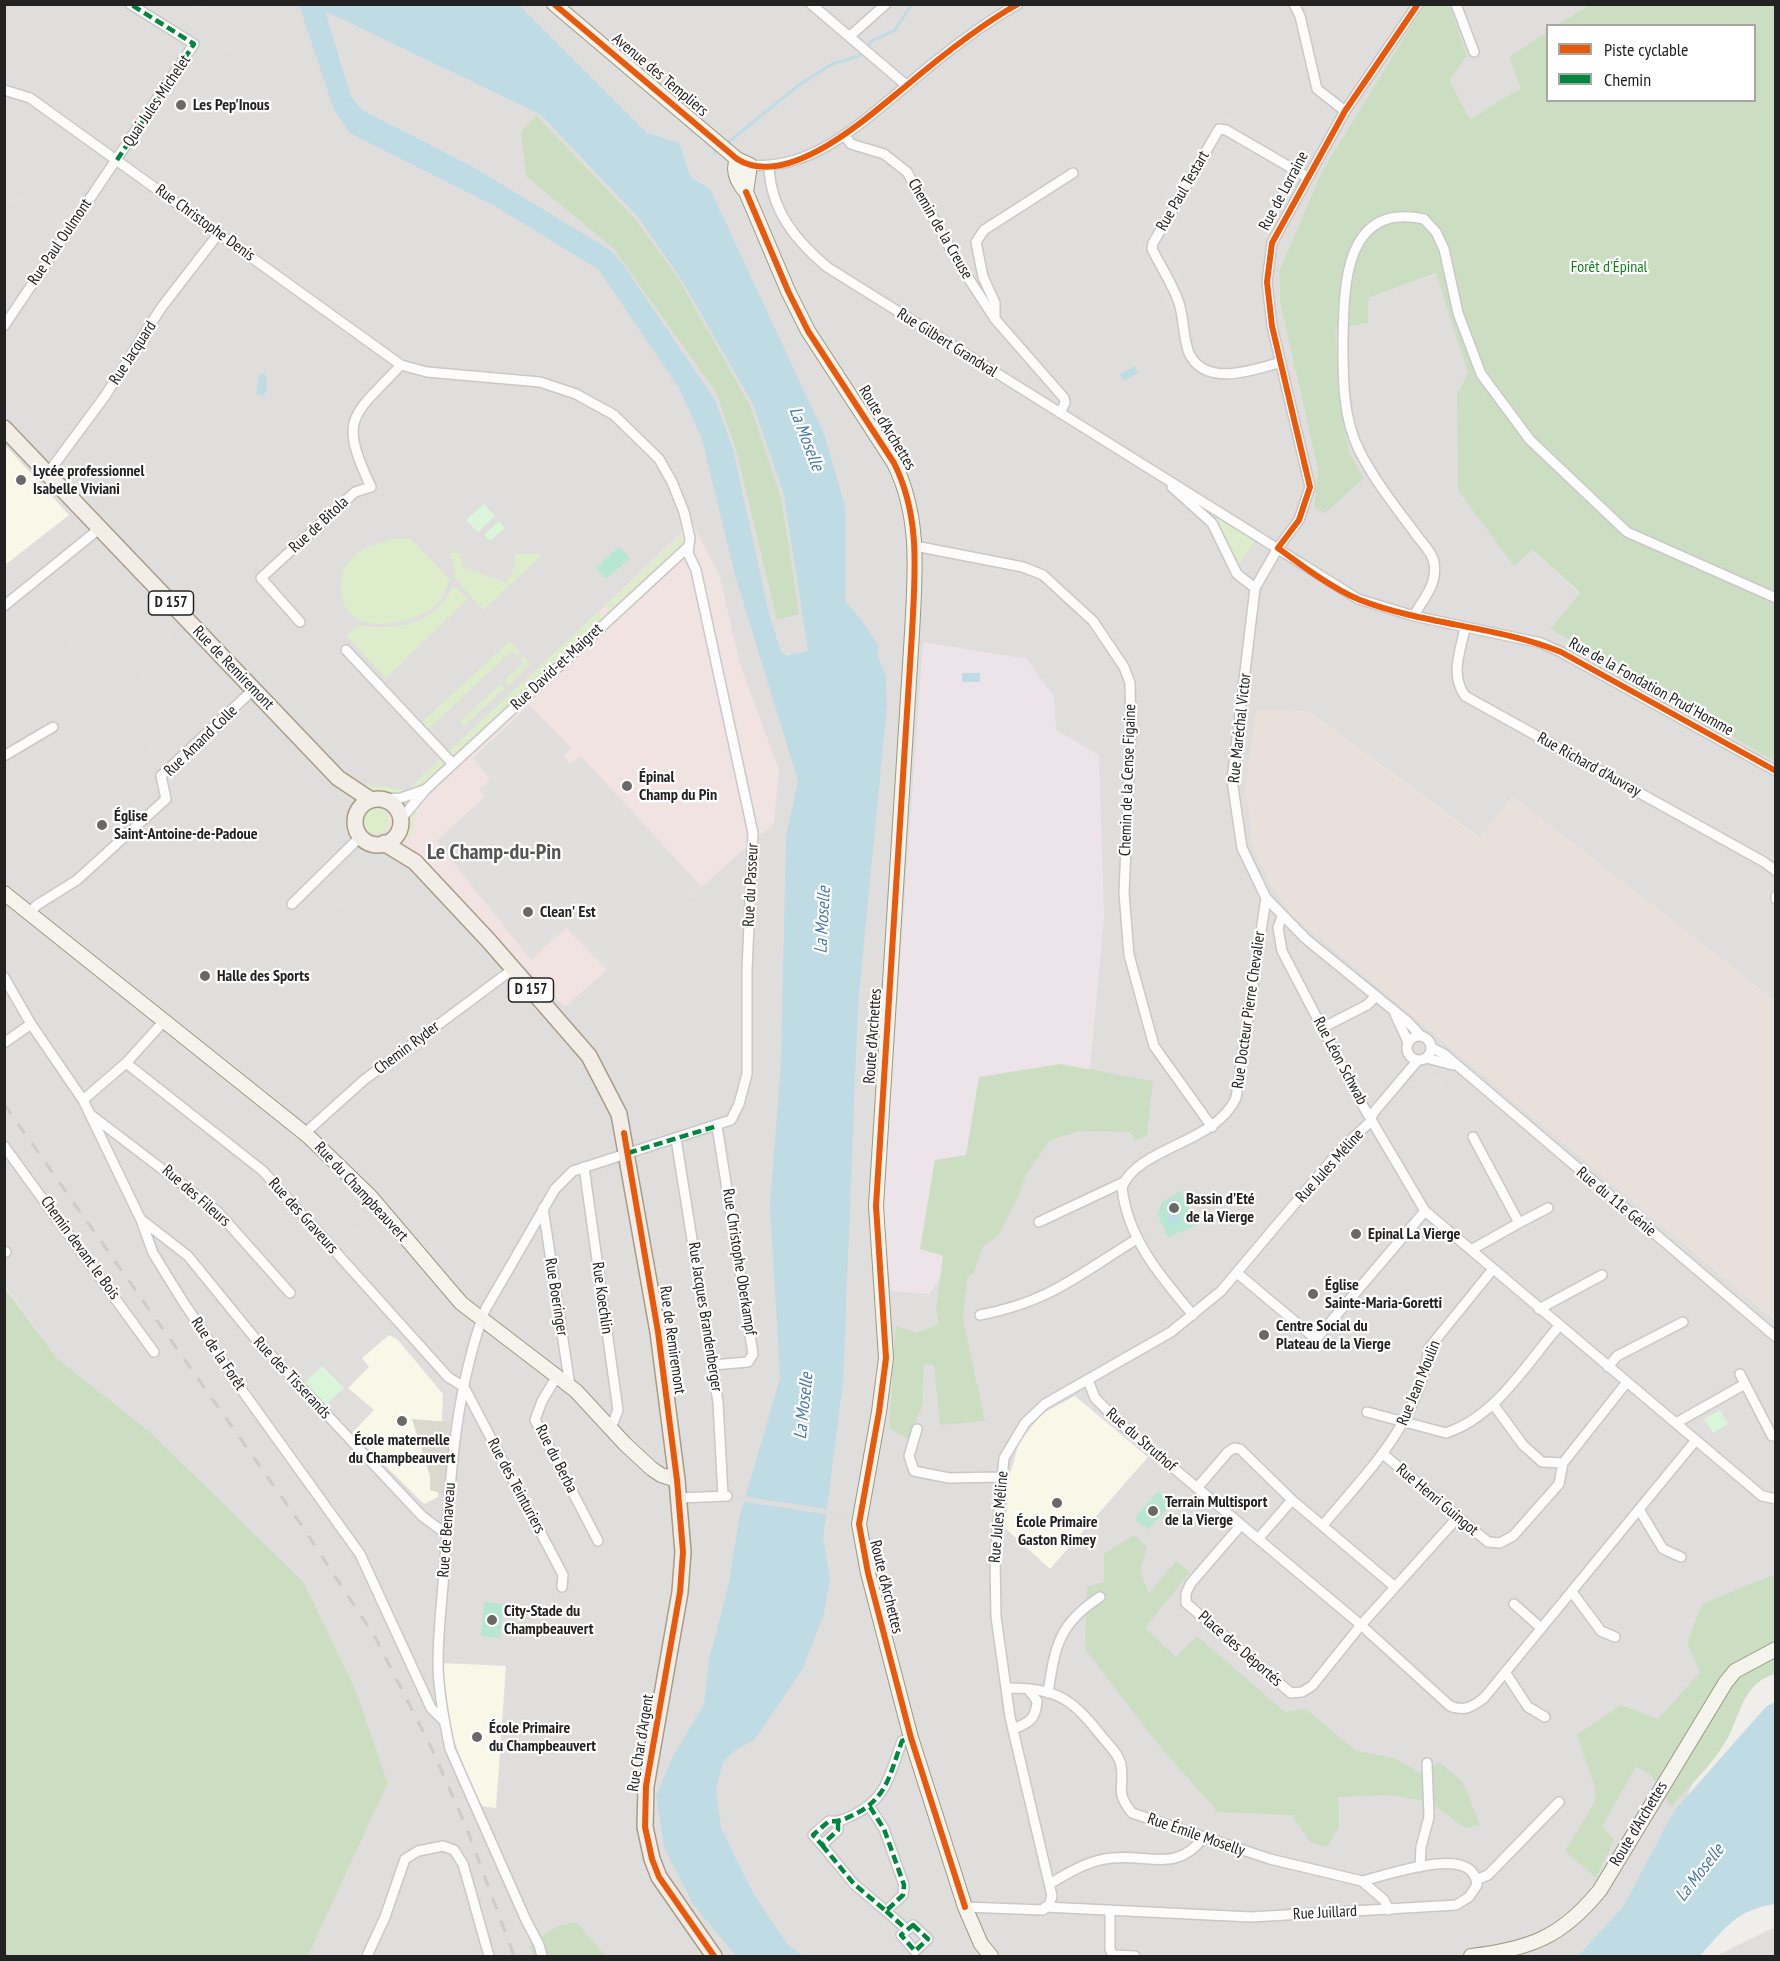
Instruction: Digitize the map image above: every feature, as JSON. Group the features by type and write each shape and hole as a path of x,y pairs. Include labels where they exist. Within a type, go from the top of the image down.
{"main road":[{"name":"Rue de Remiremont","path":"4,428 338,778 376,800"},
{"name":"Rue de Remiremont","path":"338,778 356,816"},
{"path":"376,800 392,803 400,825 394,838 384,843 368,842 356,827 356,816 362,806 376,800"},
{"name":"Rue de Remiremont","path":"400,825 415,862"},
{"name":"Rue de Remiremont","path":"384,843 415,862 589,1056 619,1114 628,1153 658,1332 677,1480 683,1552"},
{"name":"Rue Char d'Argent","path":"683,1552 680,1592 646,1786 645,1827 652,1859 659,1877 714,1956"}],"street":[{"name":"Quai Jules Michelet","path":"117,160 194,44 130,4"},
{"name":"Avenue des Templiers","path":"554,4 743,162"},
{"path":"811,4 906,85"},
{"path":"850,36 886,4"},
{"path":"743,162 769,166 806,155 844,135 906,85 1018,4"},
{"path":"1294,4 1300,16 1317,89 1345,111"},
{"name":"Rue de Lorraine","path":"1278,548 1299,520 1310,487 1272,326 1268,262 1272,243 1306,177 1345,111 1418,4"},
{"path":"1456,4 1474,52"},
{"name":"Rue Christophe Denis","path":"4,90 30,98 401,365"},
{"name":"Rue Paul Testart","path":"1281,362 1225,375 1209,372 1196,363 1189,352 1179,302 1152,249 1153,243 1219,129 1226,130 1306,177"},
{"name":"Chemin de la Creuse","path":"844,135 851,144 884,154 908,172 958,262 994,319 1064,398 1065,404 1060,413"},
{"name":"Rue Paul Oulmont","path":"4,326 69,226 117,160"},
{"name":"Route d'Archettes","path":"743,162 746,192 788,291 808,331 881,439 904,484 915,546 876,1206 885,1358 879,1412 859,1524 868,1574 911,1738 965,1907 981,1944 990,1956"},
{"name":"Rue Gilbert Grandval","path":"769,166 770,190 777,210 819,261 1169,483 1196,496 1278,548"},
{"name":"Chemin de la Creuse","path":"994,319 995,303 978,258 978,237 984,230 1073,173"},
{"path":"1414,616 1435,581 1434,561 1376,479 1358,448 1346,408 1343,370 1345,283 1349,262 1361,238 1385,220 1397,216 1424,219 1436,232 1444,249 1458,314 1481,374 1530,440 1627,532 1776,598"},
{"name":"Rue Jacquard","path":"48,473 105,396 161,308 219,233"},
{"name":"Rue du Passeur","path":"401,365 426,372 540,382 576,394 596,404 614,415 659,459 672,482 684,512 690,538 689,546 753,833 747,970 747,1074 739,1104 731,1120 628,1153"},
{"name":"Rue de Bitola","path":"300,622 261,578 355,492 371,486 353,442 352,428 359,411 401,365"},
{"name":"Rue Gilbert Grandval","path":"1169,483 1182,498 1212,523 1238,574 1255,588"},
{"path":"4,606 99,529"},
{"name":"Rue David-et-Maigret","path":"400,825 426,789 689,546"},
{"name":"Chemin de la Cense Figaine","path":"915,546 1023,567 1043,575 1093,621 1124,667 1130,682 1131,728 1124,893 1129,955 1154,1046 1212,1127"},
{"name":"Rue Maréchal Victor","path":"1278,548 1255,588 1232,780 1242,848 1266,898 1282,916 1375,997"},
{"name":"Rue de la Fondation Prud'Homme","path":"1278,548 1358,599 1414,616 1541,644 1561,652 1776,771"},
{"name":"Rue Richard d'Auvray","path":"1465,628 1455,674 1458,686 1465,696 1764,862 1776,871"},
{"path":"346,650 453,764"},
{"name":"Rue Amand Colle","path":"29,913 37,905 77,880 166,799 161,776 253,690"},
{"path":"4,756 53,727"},
{"name":"Rue David-et-Maigret","path":"376,800 401,798 426,789"},
{"path":"292,904 361,836"},
{"name":"Rue du Champbeauvert","path":"4,892 305,1133 346,1171 437,1277 481,1320 570,1386 652,1469 661,1475 677,1480"},
{"name":"Rue Docteur Pierre Chevalier","path":"1039,1222 1124,1182 1132,1171 1212,1127 1231,1110 1236,1098 1266,898"},
{"name":"Rue Léon Schwab","path":"1282,916 1278,928 1282,951 1371,1118 1425,1211 1539,1310 1762,1496 1776,1499"},
{"name":"Chemin Ryder","path":"305,1133 364,1080 513,969"},
{"name":"Rue de la Forêt","path":"4,977 31,1024 83,1100 141,1220 153,1253 243,1393 360,1554 431,1708 444,1721"},
{"path":"1322,1028 1367,1005 1375,997"},
{"name":"Rue du 11e Génie","path":"1375,997 1420,1035 1428,1039 1431,1048 1444,1054 1776,1337"},
{"path":"1395,1014 1418,1058 1431,1048"},
{"path":"83,1100 126,1063 165,1020"},
{"path":"4,1043 31,1024"},
{"path":"1408,1042 1420,1035"},
{"name":"Rue du 11e Génie","path":"1418,1058 1457,1067"},
{"name":"Rue Jules Méline","path":"1045,1907 1052,1896 1051,1883 1013,1729 993,1586 1004,1458 1025,1423 1045,1404 1171,1332 1193,1316 1237,1274 1371,1118 1406,1074 1405,1066 1418,1058"},
{"name":"Rue des Graveurs","path":"126,1063 249,1157 448,1377 464,1388"},
{"name":"Rue des Fileurs","path":"89,1114 218,1211 290,1293"},
{"name":"Rue Christophe Oberkampf","path":"713,1365 748,1362 753,1354 717,1126"},
{"path":"1473,1137 1519,1223"},
{"name":"Rue Jacques Brandenberger","path":"676,1139 713,1365 725,1496 679,1498"},
{"name":"Chemin devant le Bois","path":"4,1146 154,1352"},
{"name":"Rue de Benaveau","path":"542,1956 450,1749 444,1721 438,1664 448,1502 467,1365 481,1320 543,1208 562,1180 573,1171 628,1153"},
{"name":"Rue Koechlin","path":"584,1167 618,1410 611,1428"},
{"path":"1124,1182 1123,1197 1129,1223 1137,1239 1163,1279 1193,1316"},
{"name":"Rue Boeringer","path":"543,1208 570,1386"},
{"path":"1471,1250 1548,1208"},
{"path":"1237,1274 1316,1339 1425,1211"},
{"name":"Rue des Tisserands","path":"141,1220 188,1256 254,1337 422,1516 446,1534"},
{"path":"980,1315 1004,1311 1048,1295 1137,1239"},
{"name":"Rue Jean Moulin","path":"1323,1525 1383,1454 1405,1423 1427,1364 1429,1348 1493,1269"},
{"path":"1539,1310 1602,1275"},
{"path":"1608,1367 1617,1356 1683,1322"},
{"path":"1367,1412 1446,1433 1458,1430 1487,1412 1559,1326"},
{"path":"1740,1374 1772,1436"},
{"name":"Rue du Berba","path":"557,1376 542,1401 535,1420 597,1541"},
{"name":"Rue du Struthof","path":"1088,1380 1095,1398 1122,1425 1361,1625 1450,1706 1460,1710 1471,1707 1484,1698 1505,1672"},
{"name":"Rue Henri Guingot","path":"1383,1454 1488,1542 1500,1543 1513,1536 1559,1484 1563,1463 1628,1382"},
{"path":"1676,1423 1745,1384"},
{"name":"Rue des Teinturiers","path":"464,1388 563,1575 562,1587"},
{"path":"1493,1404 1523,1445 1542,1462 1563,1463"},
{"path":"917,1429 909,1456 914,1471 949,1478 1001,1477"},
{"path":"1545,1717 1528,1707 1505,1672 1696,1440"},
{"path":"1197,1488 1228,1452 1234,1448 1240,1449 1292,1500 1395,1587"},
{"path":"1258,1539 1292,1500"},
{"path":"1640,1510 1663,1549 1681,1557"},
{"path":"1361,1625 1458,1517"},
{"name":"Place des Déportés","path":"1241,1525 1191,1583 1186,1593 1186,1603 1291,1693 1302,1692 1312,1686 1361,1625"},
{"path":"1572,1592 1601,1631 1615,1637"},
{"path":"1048,1693 1055,1650 1065,1626 1079,1610 1100,1597"},
{"path":"1514,1604 1541,1628"},
{"name":"Route d'Archettes","path":"1471,1956 1519,1948 1541,1940 1580,1914 1600,1890 1726,1682 1735,1671 1776,1649"},
{"name":"Rue Émile Moselly","path":"1006,1688 1058,1695 1075,1705 1117,1755 1121,1766 1121,1799 1132,1812 1270,1859 1362,1881 1449,1861 1465,1866 1476,1880"},
{"path":"1013,1729 1030,1723 1036,1714 1037,1701 1029,1690"},
{"path":"906,1929 854,1884 822,1845 838,1830 837,1822 870,1807 885,1788 902,1741 911,1738"},
{"path":"1420,1867 1421,1847 1429,1817 1427,1763"},
{"name":"Rue Juillard","path":"1045,1907 1110,1912 1251,1917 1456,1905 1470,1897 1477,1885 1476,1880 1488,1875 1559,1802"},
{"path":"870,1807 884,1829 904,1885 903,1895 886,1911"},
{"path":"1051,1883 1079,1867 1113,1858 1177,1859 1193,1851 1203,1838"},
{"path":"367,1956 386,1917 405,1859 418,1851 443,1846 453,1850 463,1864 489,1956"},
{"name":"Rue Émile Moselly","path":"1362,1881 1384,1900 1389,1910"},
{"path":"965,1907 1028,1910 1045,1907"},
{"path":"1110,1912 1110,1949 1113,1955 1135,1956"}],"shaded area":[{"path":"5,5 1424,5 1322,171 1279,271 1280,303 1318,470 1314,507 1364,478 1349,453 1341,409 1334,329 1368,323 1369,298 1437,273 1468,374 1457,393 1514,566 1533,550 1580,594 1550,629 1775,762 1775,1001 1513,797 1480,838 1308,711 1246,786 1253,847 1271,884 1292,914 1775,1320 1775,1608 1640,1897 1700,1956 308,1956 388,1783 355,1688 303,1581 149,1431 58,1359 5,1287"},
{"path":"199,5 208,5 194,30 188,26"},
{"path":"1450,5 1589,5 1559,24 1546,24 1546,33 1509,57 1522,88 1470,119 1450,79 1467,56"},
{"path":"228,26 244,37 241,41 246,47 237,60 215,45"},
{"path":"1215,106 1299,155 1286,178 1216,134 1195,169 1204,175 1166,245 1193,295 1198,311 1170,316 1139,258 1140,230"},
{"path":"5,189 72,210 56,238 6,202 5,205"},
{"name":"Lycée professionnel Isabelle Viviani","path":"5,445 69,515 5,565"},
{"path":"692,522 720,577 740,664 779,770 774,823 565,1007 378,823"},
{"path":"127,576 138,588 105,618 114,629 73,667 63,636"},
{"path":"143,617 151,625 159,619 224,689 219,693 225,701 159,762 143,747 179,712 155,686 150,690 111,647"},
{"path":"923,642 1027,659 1054,697 1056,730 1099,755 1104,917 1090,1069 929,1294 891,1291 882,1215"},
{"path":"529,705 572,749 564,756 570,764 581,756 701,886 608,971 566,928 531,960 436,841 485,797 479,790 490,779 473,758"},
{"path":"1256,710 1308,711 1479,838 1513,797 1775,1001 1775,1320 1292,914 1271,884 1253,847 1246,786"},
{"path":"341,866 348,873 337,886 351,901 301,945 290,934 293,916 302,900"},
{"path":"1429,1068 1449,1083 1404,1131 1385,1113"},
{"path":"1135,1156 1145,1163 1126,1178 1115,1178 1109,1172"},
{"path":"1338,1167 1358,1185 1312,1237 1303,1231 1288,1249 1278,1239"},
{"path":"366,1216 396,1251 365,1279 335,1244"},
{"path":"1262,1280 1313,1321 1306,1331 1287,1316 1280,1328 1247,1299"},
{"name":"École maternelle du Champbeauvert","path":"389,1335 398,1340 443,1394 438,1497 424,1504 352,1433 374,1410 348,1388 369,1367 362,1358"},
{"name":"École Primaire Gaston Rimey","path":"1075,1396 1148,1457 1050,1569 1005,1528 1009,1478 1019,1442 1043,1413"},
{"path":"412,1419 450,1422 444,1494 430,1490 430,1476"},
{"path":"1246,1440 1278,1467 1269,1477 1240,1449"},
{"name":"École Primaire du Champbeauvert","path":"443,1663 506,1666 496,1808 480,1806 458,1752 449,1723"},
{"path":"1775,1927 1775,1956 1716,1956"}],"green space":[{"name":"Forêt d'Épinal","path":"1424,5 1450,5 1467,56 1450,80 1470,119 1521,88 1509,57 1546,33 1546,102 1756,102 1756,24 1559,24 1589,5 1775,5 1775,762 1550,629 1580,593 1533,550 1514,566 1458,490 1457,393 1468,374 1436,273 1369,298 1368,323 1335,329 1341,409 1349,452 1364,478 1325,513 1314,507 1318,470 1280,303 1279,271 1322,171"},
{"path":"536,115 635,219 678,278 750,405 781,498 799,614 777,620 736,449 716,392 613,248 526,176 521,132"},
{"path":"484,504 495,516 478,532 466,520"},
{"path":"1198,504 1255,541 1238,566 1221,532"},
{"path":"499,521 505,528 490,541 484,535"},
{"path":"683,534 682,544 610,611 605,606"},
{"path":"395,539 411,539 450,580 443,596 430,609 411,619 399,622 377,624 354,617 345,605 341,581 348,562 363,549"},
{"path":"619,547 630,558 606,579 596,568"},
{"path":"449,553 460,553 463,567 507,583 515,565 515,554 543,554 483,610 455,578 453,560"},
{"path":"456,587 468,599 386,678 346,636 357,625 399,626 424,618 435,610 452,588"},
{"path":"598,612 603,618 531,684 526,679"},
{"path":"510,641 520,653 517,655 512,651 428,729 422,722"},
{"path":"523,656 531,664 509,685 505,680 523,663 520,659"},
{"path":"522,682 527,688 454,756 449,751"},
{"path":"501,684 505,688 464,726 460,721"},
{"path":"440,759 445,764 413,791 411,786"},
{"path":"365,785 402,789 404,794 372,793 361,789"},
{"path":"376,808 385,812 389,821 385,830 376,834 367,830 363,821 367,812"},
{"path":"413,808 417,813 413,819 412,836 408,839 406,820"},
{"path":"1060,1064 1153,1081 1147,1136 1135,1140 1130,1132 1080,1131 1050,1140 1025,1176 1018,1198 998,1236 983,1246 974,1272 967,1279 963,1319 985,1421 940,1425 934,1365 924,1364 922,1406 908,1439 889,1428 896,1326 917,1333 939,1324 936,1310 943,1256 920,1249 935,1160 966,1155 979,1077"},
{"name":"Bassin d'Eté de la Vierge","path":"1180,1191 1196,1225 1168,1237 1158,1215 1162,1202"},
{"path":"4,1287 58,1359 149,1431 303,1581 355,1688 388,1783 308,1956 5,1956"},
{"path":"322,1366 344,1388 326,1405 305,1382"},
{"path":"1720,1410 1728,1424 1713,1433 1704,1419"},
{"name":"Terrain Multisport de la Vierge","path":"1158,1492 1171,1505 1148,1529 1137,1521 1136,1516"},
{"path":"1134,1535 1147,1547 1140,1571 1149,1593 1176,1561 1190,1572 1145,1628 1176,1657 1197,1636 1285,1712 1306,1709 1356,1751 1394,1758 1423,1774 1439,1762 1463,1782 1480,1825 1465,1828 1430,1802 1390,1795 1338,1797 1339,1826 1327,1847 1310,1842 1292,1815 1218,1812 1161,1748 1085,1649 1087,1587 1104,1582 1104,1554"},
{"path":"1775,1574 1775,1674 1763,1679 1748,1694 1723,1746 1705,1770 1671,1807 1650,1774 1636,1767 1602,1826 1614,1840 1596,1878 1565,1851 1595,1802 1595,1787 1577,1735 1621,1705 1658,1719 1700,1672 1687,1643 1702,1604"},
{"name":"City-Stade du Champbeauvert","path":"484,1602 504,1604 500,1638 481,1636"},
{"path":"576,1922 606,1956 533,1956 529,1946 556,1927"}],"water":[{"name":"La Moselle","path":"299,5 519,5 647,133 679,143 691,178 710,189 824,434 845,506 845,601 860,618 879,647 877,654 886,677 887,705 858,1004 843,1383 823,1538 830,1579 824,1614 802,1670 754,1740 735,1750 723,1762 716,1790 721,1828 754,1895 787,1944 803,1956 736,1956 693,1904 664,1847 656,1796 673,1756 704,1705 709,1660 729,1583 739,1519 780,1378 770,1204 781,1063 786,836 798,781 735,575 702,439 679,388 599,270 495,206 350,133 334,110","holes":["325,11 540,114 638,217 680,277 753,404 784,495 808,651 787,656 781,652 769,614 733,449 715,400 622,263 610,250 473,167 362,110 351,97"]},
{"path":"1135,366 1138,373 1123,381 1120,374"},
{"path":"263,373 267,378 267,391 262,396 256,393 259,375"},
{"path":"962,673 980,673 980,682 962,682"},
{"path":"1170,1199 1177,1199 1181,1205 1176,1225 1168,1222 1167,1206"},
{"name":"La Moselle","path":"1775,1702 1775,1904 1750,1911 1732,1922 1700,1956 1578,1956 1623,1907 1674,1811 1767,1706"}],"pier":[{"path":"735,1495 844,1512 843,1517 734,1500"}],"waterway":[{"path":"726,144 799,85 832,64 859,56 872,41 895,30 912,4"},
{"path":"714,153 720,148"}],"railway":[{"path":"4,1104 300,1523 375,1637 432,1749 467,1829 514,1956"}],"marked path":[{"path":"117,160 194,44 130,4"},
{"path":"628,1153 717,1126"},
{"path":"838,1822 838,1830 822,1845 813,1835 829,1821 845,1819 863,1810 872,1802 880,1794 890,1776 902,1741 911,1738"},
{"path":"822,1845 854,1884 886,1911 903,1895 904,1885 884,1829 870,1807"},
{"path":"886,1911 906,1929"},
{"path":"913,1925 928,1939 915,1951 901,1935 913,1925"}],"cycle path":[{"path":"554,4 737,159 757,166 780,165 803,158 827,146 871,115 960,42 1018,4"},
{"path":"1418,4 1345,111 1272,243 1267,282 1272,326 1310,487 1299,520 1278,548 1328,583 1360,600 1410,615 1512,636 1561,652 1776,771"},
{"path":"746,192 788,291 808,331 894,463 903,483 912,525 915,568 913,611 876,1206 886,1358 859,1524 868,1573 911,1738 965,1907"},
{"path":"624,1133 658,1332 677,1480 683,1552 680,1592 646,1786 645,1827 652,1859 659,1877 714,1956"}],"place":[{"name":"Les Pep'Inous","path":"181,105"},
{"name":"Lycée professionnel Isabelle Viviani","path":"21,480"},
{"name":"Épinal Champ du Pin","path":"627,786"},
{"name":"Église Saint-Antoine-de-Padoue","path":"102,825"},
{"name":"Clean' Est","path":"528,912"},
{"name":"Halle des Sports","path":"205,976"},
{"name":"Bassin d'Eté de la Vierge","path":"1174,1208"},
{"name":"Epinal La Vierge","path":"1356,1234"},
{"name":"Église Sainte-Maria-Goretti","path":"1313,1294"},
{"name":"Centre Social du Plateau de la Vierge","path":"1264,1335"},
{"name":"École maternelle du Champbeauvert","path":"402,1421"},
{"name":"École Primaire Gaston Rimey","path":"1057,1503"},
{"name":"Terrain Multisport de la Vierge","path":"1153,1511"},
{"name":"City-Stade du Champbeauvert","path":"492,1620"},
{"name":"École Primaire du Champbeauvert","path":"477,1737"}],"district":[{"name":"Le Champ-du-Pin","path":"494,853"}]}
